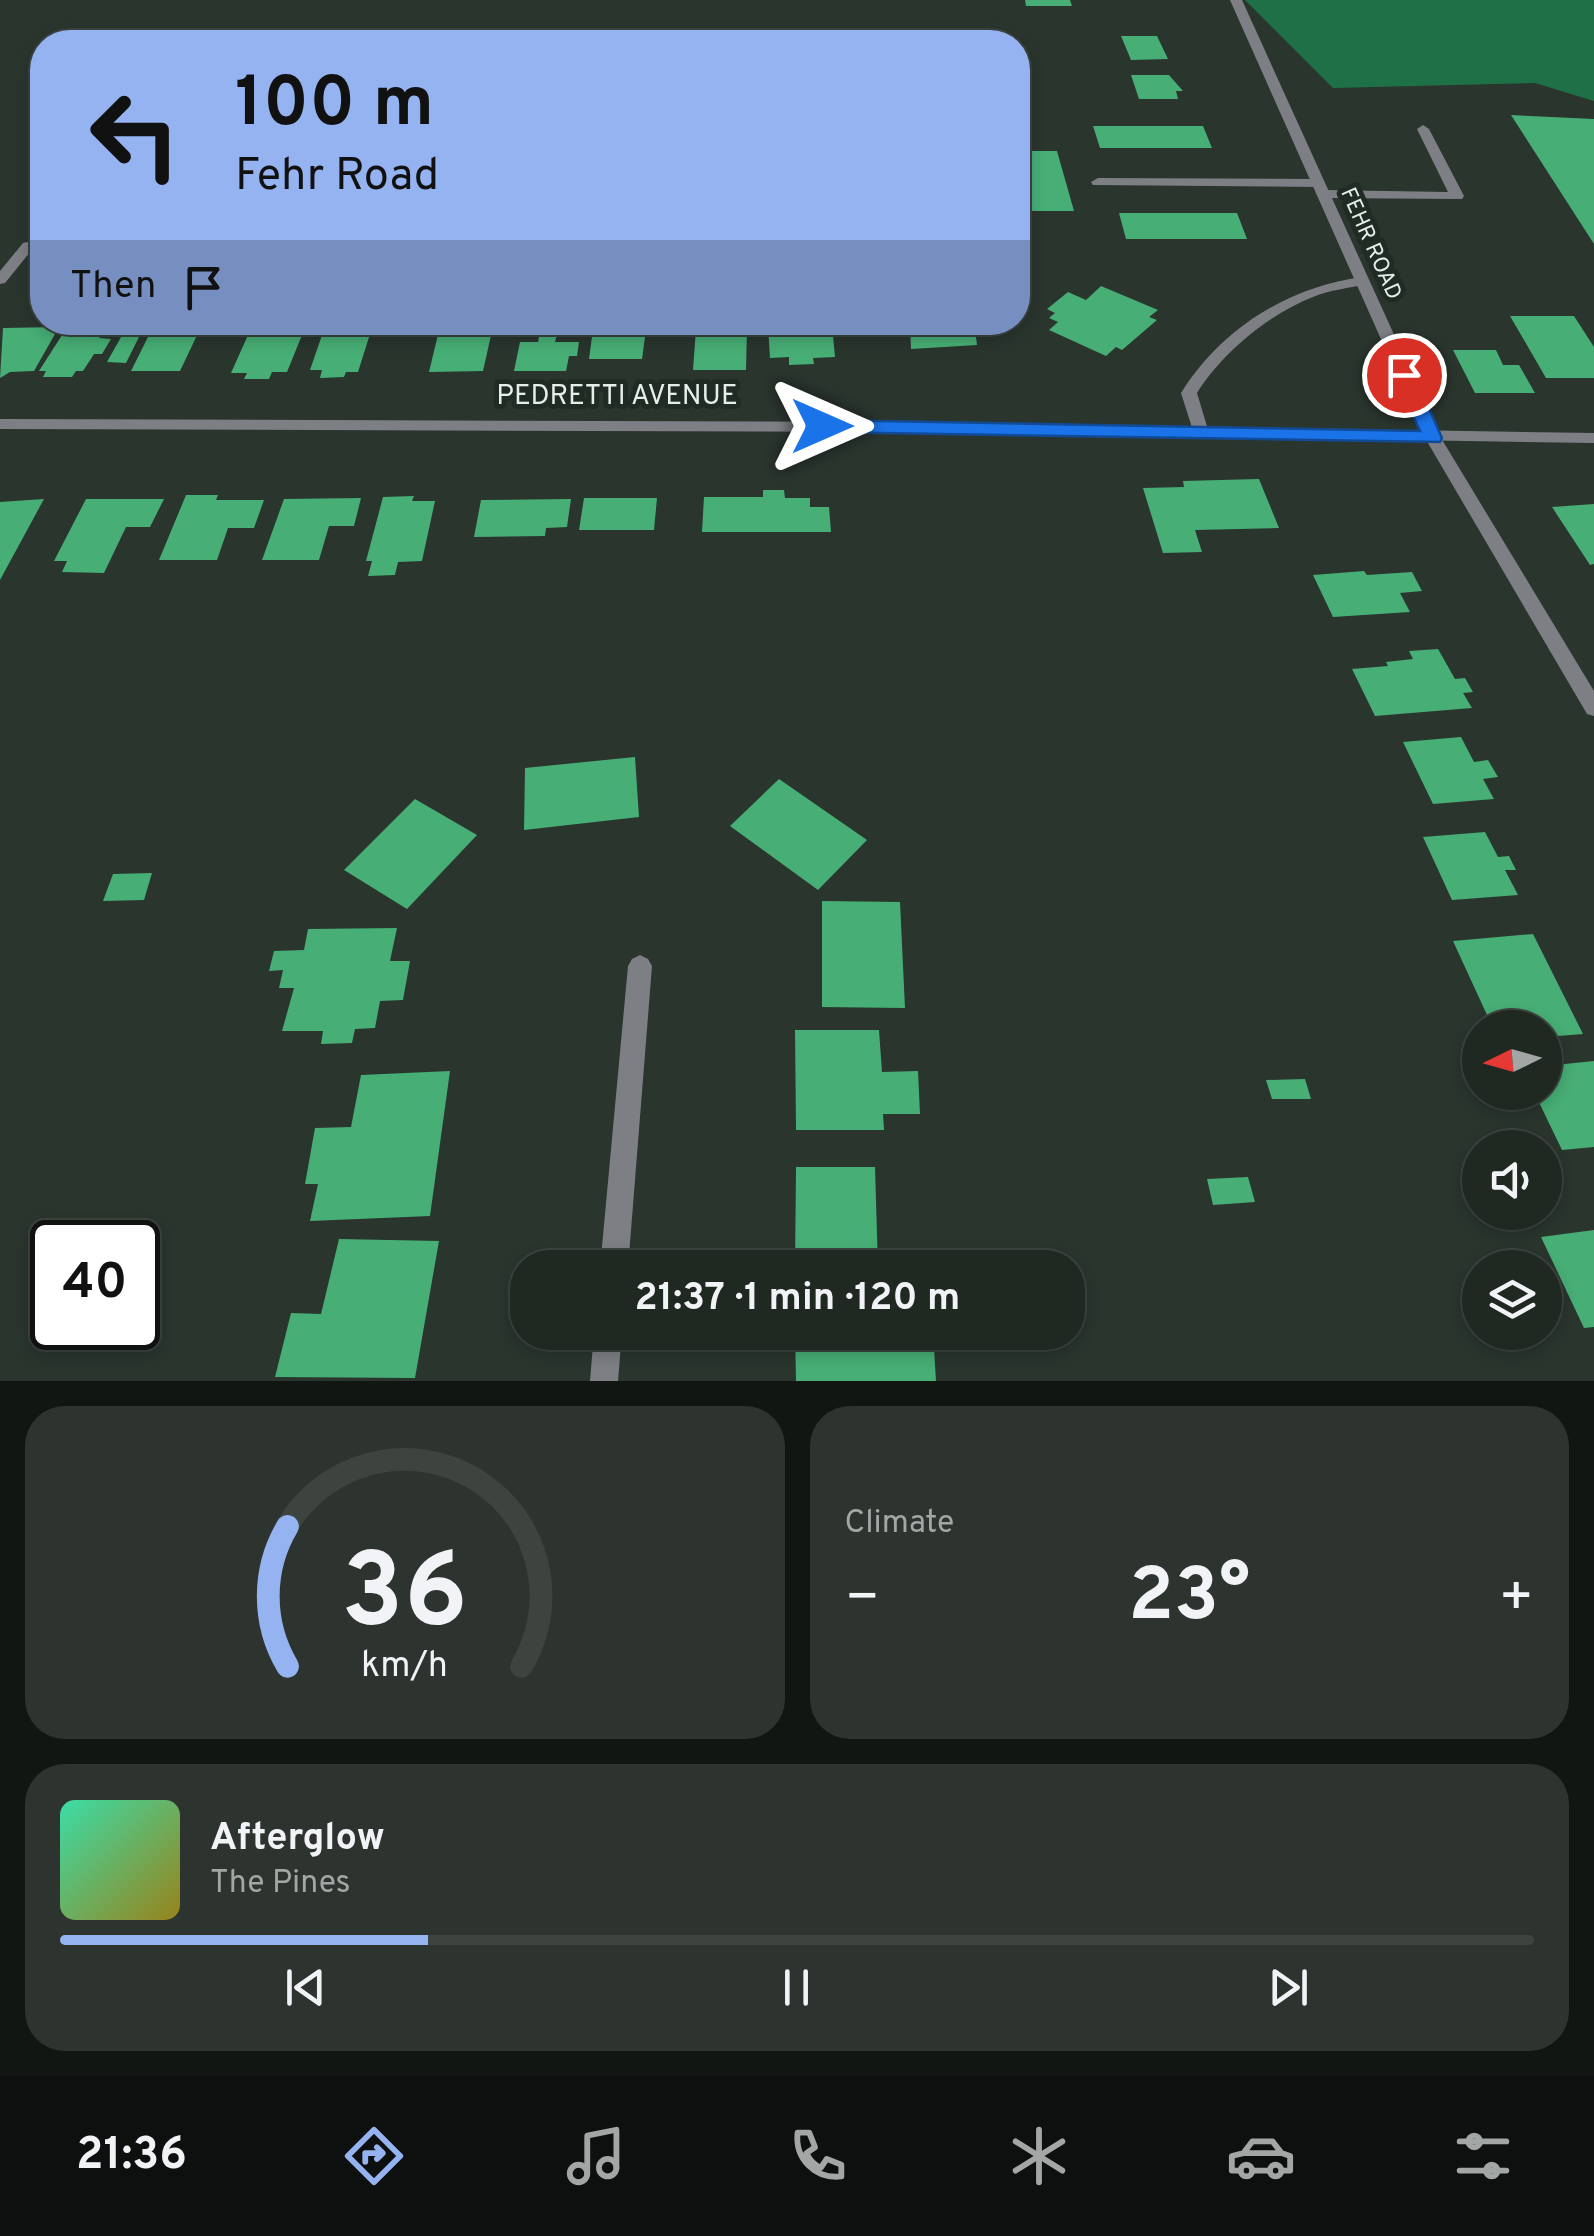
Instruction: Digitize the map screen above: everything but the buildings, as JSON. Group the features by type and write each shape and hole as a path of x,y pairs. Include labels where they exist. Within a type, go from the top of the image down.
{"street":[{"name":"FEHR ROAD","path":"1236,0 1433,438 1594,708"},
{"path":"1098,182 1457,196 1423,129"},
{"path":"0,280 28,246"},
{"path":"1201,433 1189,394 1203,368 1266,314 1304,292 1362,281"},
{"name":"PEDRETTI AVENUE","path":"0,424 388,422 1594,438"},
{"path":"616,1250 640,966"},
{"path":"604,1381 607,1350"}],"green space":[{"path":"1245,0 1594,0 1594,101 1535,83 1333,88"}],"route":[{"path":"822,426 1433,438 1404,375"}]}
